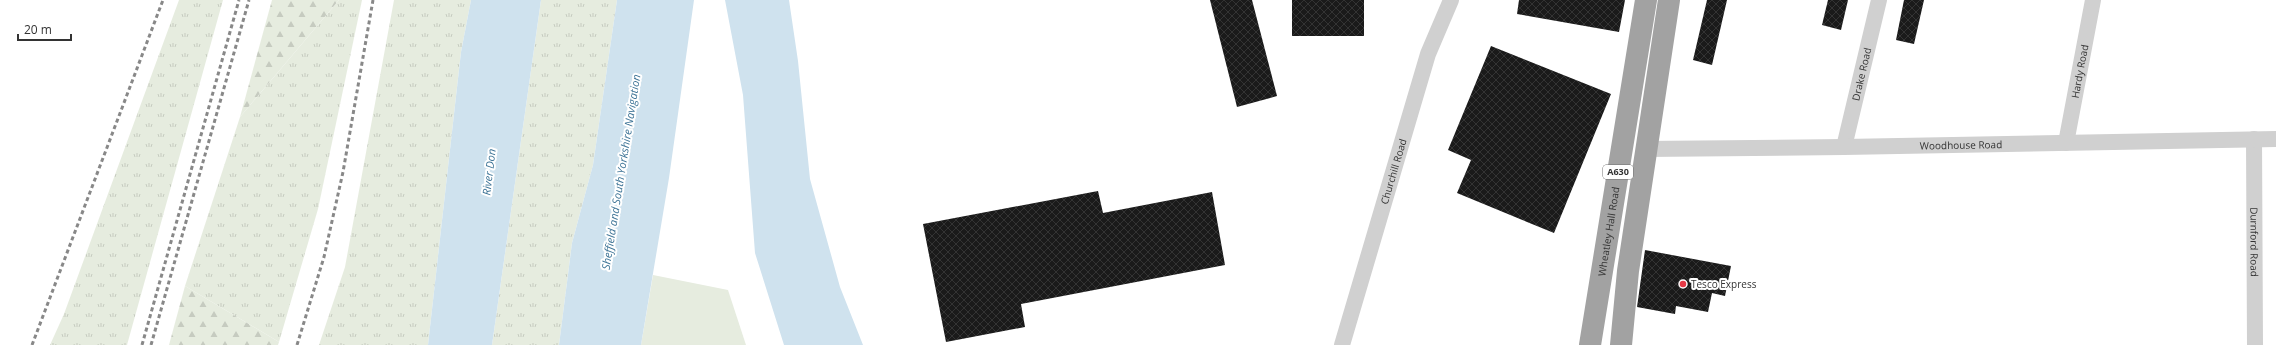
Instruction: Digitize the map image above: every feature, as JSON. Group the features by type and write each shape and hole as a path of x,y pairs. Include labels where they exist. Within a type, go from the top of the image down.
{"highway":[{"name":"Wheatley Hall Road","path":"1590,345 1646,0"},
{"name":"A630","path":"1621,345 1628,271 1645,149 1669,0"}],"street":[{"name":"Churchill Road","path":"1342,345 1428,54 1451,0"},
{"name":"Drake Road","path":"1844,147 1879,0"},
{"name":"Hardy Road","path":"2066,143 2093,0"},
{"name":"Durnford Road","path":"2254,139 2254,345"},
{"name":"Woodhouse Road","path":"1645,149 2276,139"}],"green space":[{"path":"179,0 223,0 127,345 50,345 64,314"},
{"path":"272,0 339,0 240,117"},
{"path":"339,0 362,0 318,209 279,342 185,286 240,117"},
{"path":"394,0 471,0 461,52 428,345 319,345 345,267"},
{"path":"541,0 617,0 593,165 572,243 559,345 492,345"},
{"path":"653,275 728,290 746,345 641,345"},
{"path":"185,286 279,342 278,345 169,345"}],"water":[{"name":"River Don","path":"471,0 541,0 492,345 428,345 461,52"},
{"name":"Sheffield and South Yorkshire Navigation","path":"617,0 694,0 669,178 641,345 559,345 572,243 593,165"},
{"path":"725,0 789,0 798,61 810,179 840,287 863,345 784,345 755,253 743,95"}],"building":[{"path":"1210,0 1252,0 1277,96 1237,107"},
{"path":"1292,0 1364,0 1364,36 1292,36"},
{"path":"1519,0 1625,0 1619,32 1517,14"},
{"path":"1707,0 1727,0 1712,65 1693,60"},
{"path":"1828,0 1848,0 1841,30 1822,25"},
{"path":"1904,0 1924,0 1914,44 1896,40"},
{"path":"1491,46 1611,94 1554,233 1457,193 1471,160 1448,150"},
{"path":"1098,191 1103,213 1212,192 1225,265 1021,304 1025,327 946,342 923,224"},
{"name":"Tesco Express","path":"1645,250 1731,266 1725,296 1712,293 1708,312 1676,306 1675,314 1637,307"}],"railway":[{"path":"32,345 163,0"},
{"path":"142,345 239,0"},
{"path":"151,345 249,0"},
{"path":"297,345 324,257 343,172 373,0"}],"place":[{"name":"Tesco Express","path":"1683,284"}]}
